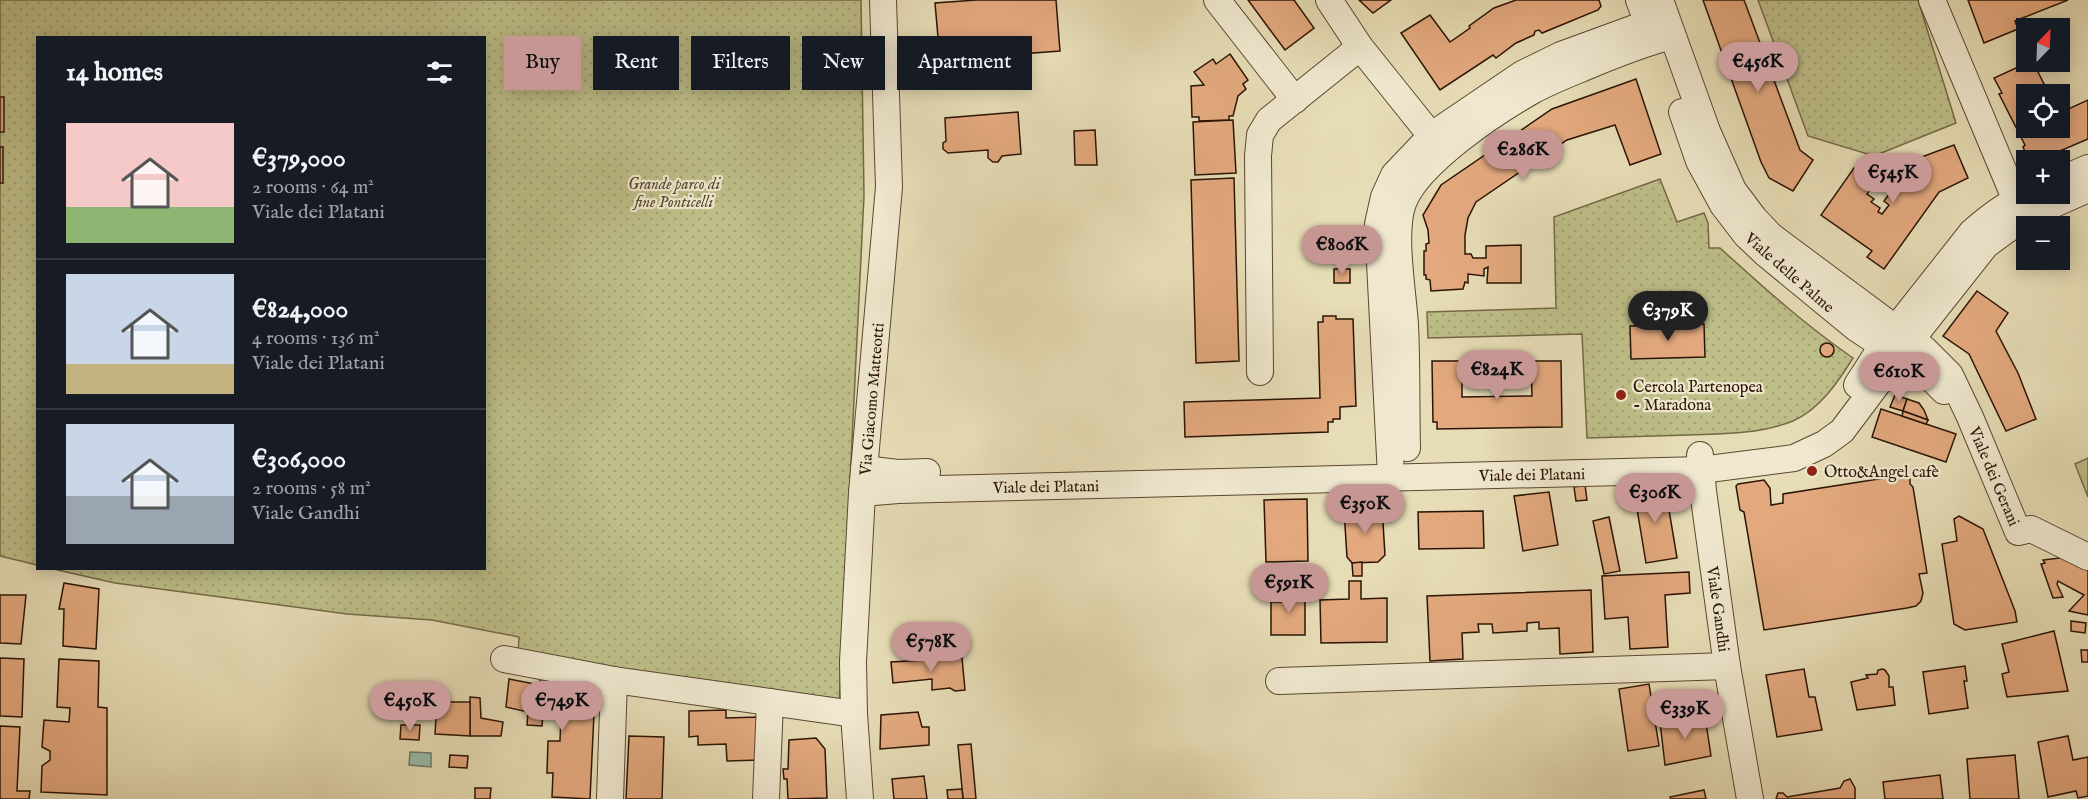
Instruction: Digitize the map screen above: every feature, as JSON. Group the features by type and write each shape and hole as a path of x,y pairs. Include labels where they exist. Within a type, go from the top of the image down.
{"street":[{"name":"Via Giacomo Matteotti","path":"860,799 853,662 863,481 889,187 883,0"},
{"path":"1217,0 1295,100"},
{"path":"1329,0 1360,47 1438,144"},
{"path":"1932,0 2016,190"},
{"path":"1399,468 1378,224 1384,197 1394,176 1438,144 1522,74 1561,55 1656,20"},
{"name":"Viale delle Palme","path":"1656,20 1733,190 1771,236 1897,342"},
{"path":"1260,372 1258,156 1260,135 1269,120 1360,47"},
{"path":"2070,176 2088,168"},
{"name":"Viale dei Platani","path":"2070,193 2088,189"},
{"name":"Viale dei Platani","path":"863,481 898,490 1399,468 1700,462 1774,446 1801,438 1831,420 1866,372 1897,342 1972,232 1988,218 2022,204"},
{"name":"Viale dei Gerani","path":"1897,342 1970,417 2018,532 2031,529 2088,557"},
{"name":"Viale Gandhi","path":"1700,462 1727,666 1750,799"},
{"path":"504,659 614,680 854,714"},
{"path":"1279,681 1727,666"},
{"path":"610,799 614,680"},
{"path":"766,799 770,702"}],"green space":[{"name":"Grande parco di fine Ponticelli","path":"0,0 861,0 862,36 802,36 802,90 862,90 864,196 839,706 518,654 519,637 432,620 347,614 115,583 57,570 486,570 486,36 36,36 36,565 0,556"},
{"path":"1758,0 1918,0 1956,123 1874,156 1808,136"},
{"path":"1660,179 1677,222 1704,213 1708,223 1709,248 1720,248 1801,319 1853,358 1828,394 1803,416 1768,429 1741,433 1587,438 1582,334 1428,338 1427,312 1556,308 1554,217"},
{"path":"2088,458 2088,497 2075,464"}],"shaded area":[{"path":"410,752 431,753 431,767 409,765"}],"building":[{"path":"976,0 1056,0 1060,51 1032,53 1032,36 938,36 935,3"},
{"path":"1248,0 1294,0 1314,28 1285,50"},
{"path":"1359,0 1391,0 1373,13"},
{"path":"1516,0 1599,0 1601,6 1598,10 1542,33 1539,30 1535,31 1534,35 1516,43 1496,58 1493,55 1440,90 1401,33 1430,15 1450,42 1494,8"},
{"path":"1703,0 1744,0 1800,150 1813,160 1793,191 1769,178 1761,162"},
{"path":"1968,0 2068,0 2023,18 2016,18 2016,30 1984,43"},
{"path":"1230,54 1248,80 1243,84 1246,89 1238,96 1233,116 1229,116 1229,120 1199,121 1199,117 1192,117 1191,86 1204,85 1194,72 1213,59 1216,64"},
{"path":"2016,68 2016,72 2038,72 2044,84 2016,84 2016,127 1999,94 2002,93 1994,78"},
{"path":"1636,79 1661,154 1630,165 1615,125 1567,140 1476,202 1468,218 1465,254 1471,254 1473,258 1486,258 1486,246 1521,245 1521,283 1487,283 1488,267 1484,269 1484,276 1468,274 1468,283 1465,282 1463,289 1431,291 1430,280 1424,275 1424,251 1426,251 1426,244 1429,243 1423,215 1441,185 1552,109"},
{"path":"0,97 4,97 4,132 0,132"},
{"path":"2088,100 2088,139 2062,150 2024,150 2021,138 2070,138 2070,108"},
{"path":"1018,112 1021,154 1002,156 998,162 993,162 988,158 988,150 948,153 943,149 943,143 946,141 945,118"},
{"path":"1233,120 1236,173 1195,175 1193,122"},
{"path":"1095,130 1097,165 1075,165 1074,131"},
{"path":"1954,145 1968,178 1939,192 1884,269 1867,257 1872,251 1821,215 1854,168 1867,177 1862,184 1870,190 1867,194 1874,199 1871,202 1880,208 1878,212 1882,214 1889,205 1884,201 1899,181 1901,183 1916,159"},
{"path":"0,147 3,147 3,183 0,183"},
{"path":"1234,178 1239,361 1196,363 1191,180"},
{"path":"1334,269 1350,269 1350,283 1334,283"},
{"path":"1977,291 2008,313 1996,331 2018,373 2036,419 2006,431 1969,354 1943,336"},
{"path":"1323,316 1353,319 1356,406 1340,407 1340,419 1328,422 1328,432 1185,437 1184,402 1320,398 1318,322 1323,322"},
{"path":"1704,324 1705,357 1631,359 1630,326"},
{"path":"1824,343 1830,343 1834,350 1830,357 1824,357 1820,353 1820,347"},
{"path":"1432,361 1462,361 1462,397 1532,396 1531,361 1561,361 1562,427 1437,429 1437,422 1433,422"},
{"path":"1895,395 1907,399 1903,411 1890,407"},
{"path":"1907,399 1919,403 1928,420 1903,411"},
{"path":"1881,409 1956,434 1946,462 1872,437"},
{"path":"1903,411 1928,420 1926,424 1902,416"},
{"path":"1904,475 1910,479 1913,487 1927,573 1919,574 1923,593 1921,601 1916,606 1907,608 1764,630 1744,512 1740,510 1736,486 1764,480 1770,488 1771,505 1783,503 1783,494"},
{"path":"1585,485 1587,500 1576,501 1574,487"},
{"path":"1665,486 1677,558 1646,563 1634,491"},
{"path":"1549,492 1558,545 1523,551 1514,496"},
{"path":"1307,499 1308,561 1266,562 1264,500"},
{"path":"1382,507 1385,555 1378,562 1352,563 1347,557 1344,510"},
{"path":"1483,511 1484,548 1419,549 1418,512"},
{"path":"1959,516 1983,529 2015,611 2017,622 1965,630 1954,624 1942,544 1957,541 1954,519"},
{"path":"1609,517 1620,571 1604,574 1593,521"},
{"path":"2068,557 2088,567 2088,615 2069,611 2084,595 2058,581 2057,584 2063,597 2053,598 2041,564 2045,563 2043,560"},
{"path":"1362,562 1362,576 1353,576 1352,563"},
{"path":"1689,572 1690,593 1665,595 1668,647 1630,649 1628,617 1605,619 1602,576"},
{"path":"1349,581 1361,581 1361,599 1387,598 1387,642 1321,643 1320,600 1349,599"},
{"path":"64,583 99,589 96,649 63,646 64,609 59,609"},
{"path":"1305,588 1305,635 1271,635 1271,602 1285,602 1285,589"},
{"path":"1591,590 1593,652 1560,654 1559,628 1539,629 1539,622 1527,623 1527,631 1493,633 1492,624 1478,624 1479,632 1462,633 1463,659 1430,661 1427,596"},
{"path":"0,595 26,595 21,644 0,643"},
{"path":"2071,621 2086,623 2085,633 2071,631"},
{"path":"2054,631 2068,691 2007,697 2002,674 2009,672 2002,644"},
{"path":"2081,650 2088,650 2088,662 2082,662"},
{"path":"0,658 24,659 22,717 0,716"},
{"path":"962,658 965,690 955,691 950,688 932,690 932,679 893,683 891,662"},
{"path":"59,659 99,661 98,707 107,708 107,795 41,792 42,766 50,760 50,751 42,747 44,720 69,722 70,708 57,707"},
{"path":"1965,666 1967,681 1964,681 1968,708 1929,714 1923,672"},
{"path":"1804,669 1809,697 1815,697 1822,730 1777,737 1766,675"},
{"path":"1882,669 1889,676 1889,687 1893,687 1895,705 1857,710 1851,682 1868,678 1866,675 1877,674 1878,670"},
{"path":"509,679 540,685 540,681 595,692 590,799 552,797 553,773 547,773 548,741 560,741 561,715 543,715 542,726 527,725 528,712 506,707"},
{"path":"1649,684 1659,746 1628,751 1619,689"},
{"path":"393,694 425,696 424,712 392,710"},
{"path":"470,697 480,698 481,718 503,722 501,736 470,736"},
{"path":"437,702 470,702 470,736 435,734"},
{"path":"726,710 726,718 759,717 760,760 727,761 726,744 698,745 698,736 689,737 689,711"},
{"path":"918,712 922,727 929,727 929,745 880,749 881,715"},
{"path":"1705,716 1711,756 1665,765 1660,722"},
{"path":"401,725 420,725 419,740 400,739"},
{"path":"0,726 20,727 17,791 30,791 29,799 0,799"},
{"path":"629,736 664,737 662,799 626,799"},
{"path":"2068,736 2073,760 2088,757 2088,796 2078,798 2076,791 2048,797 2038,742"},
{"path":"816,738 825,749 827,798 788,799 787,779 784,779 783,769 788,769 789,740"},
{"path":"971,744 976,799 963,799 958,745"},
{"path":"450,755 468,756 467,768 449,767"},
{"path":"2015,755 2019,799 1970,799 1967,759"},
{"path":"1940,775 1943,799 1885,799 1883,782"},
{"path":"924,776 927,799 894,799 892,779"},
{"path":"1850,779 1855,788 1855,799 1776,799 1778,793 1783,793 1787,797 1840,788 1844,781"},
{"path":"475,788 491,788 490,799 475,799"},
{"path":"962,789 963,799 948,799 947,790"},
{"path":"1704,790 1706,799 1671,799 1670,797"}],"place":[{"name":"Cercola Partenopea - Maradona","path":"1621,395"},
{"name":"Otto&Angel cafè","path":"1812,471"}]}
